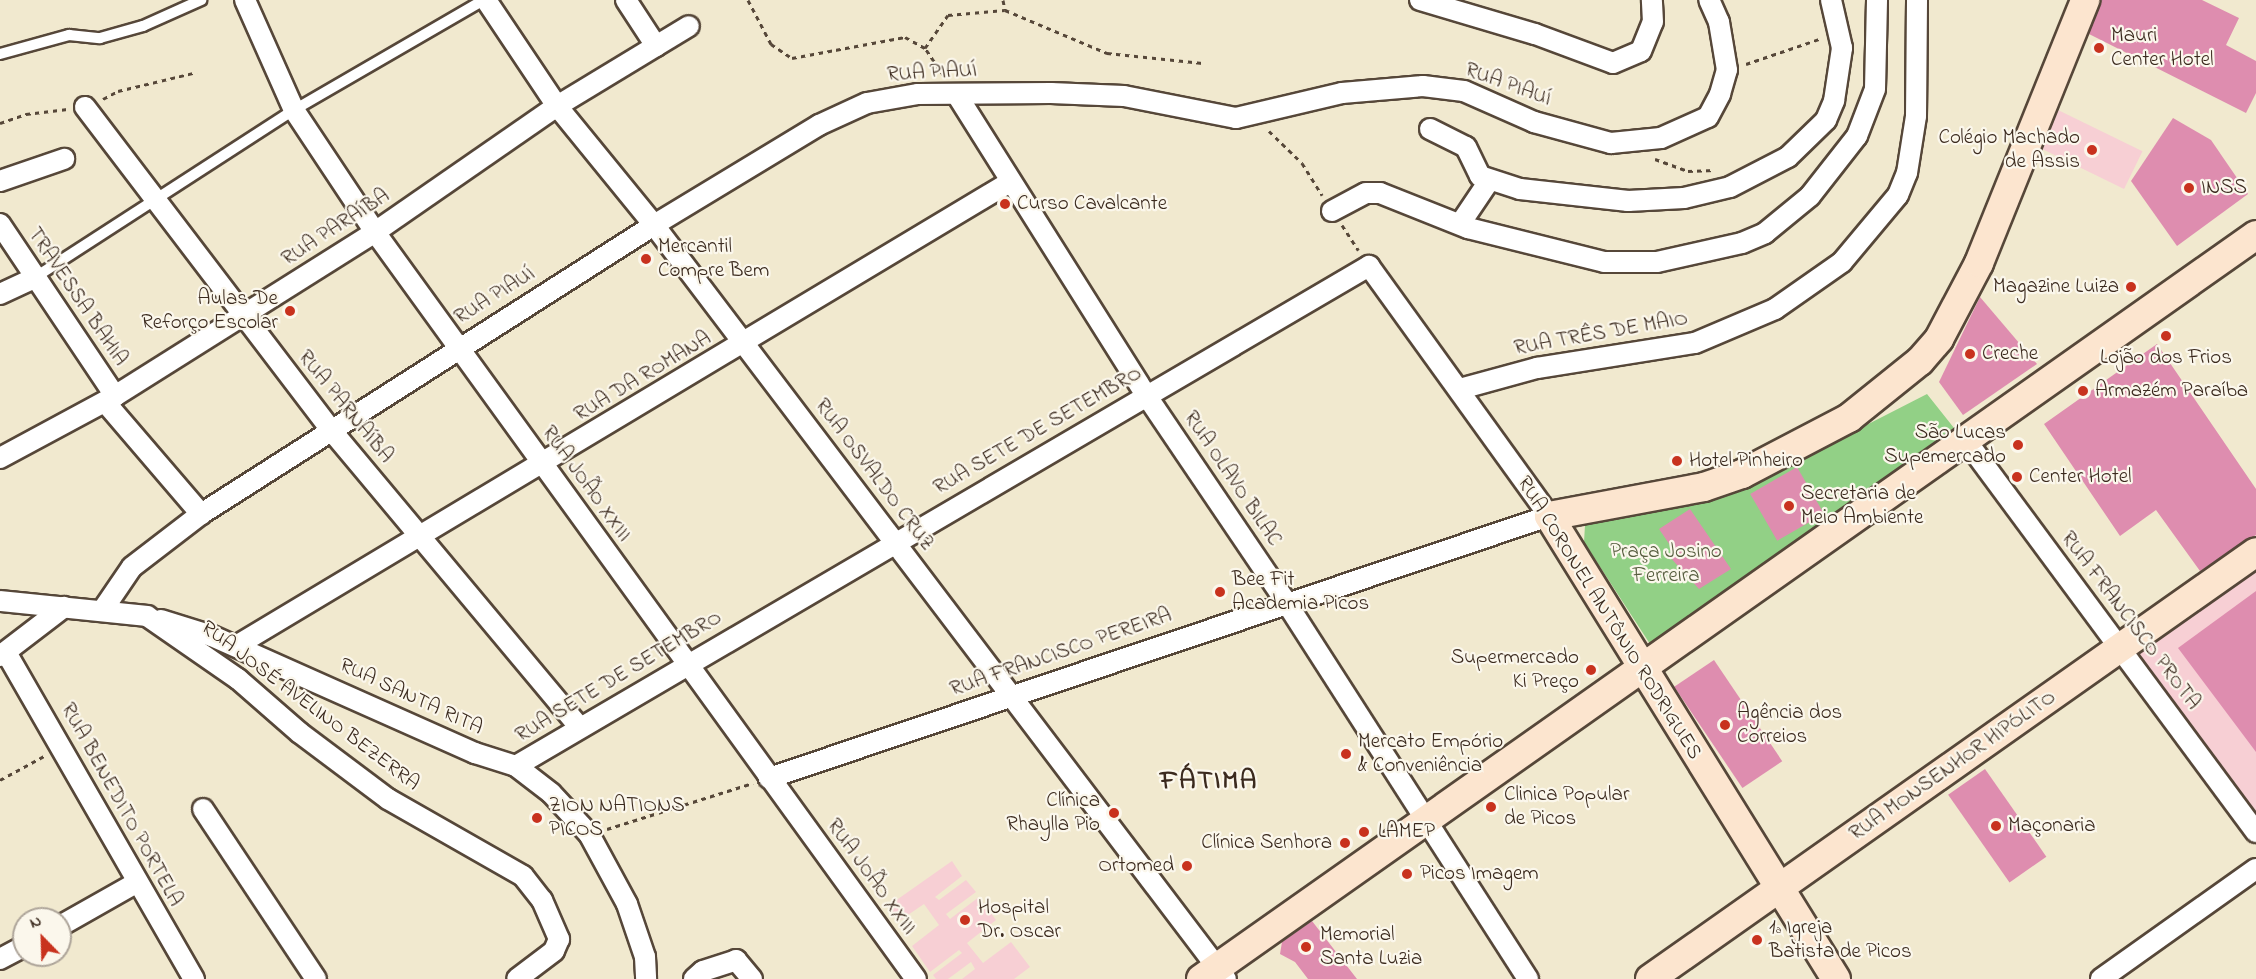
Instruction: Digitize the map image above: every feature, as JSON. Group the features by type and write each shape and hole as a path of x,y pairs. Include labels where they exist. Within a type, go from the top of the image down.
{"street":[{"name":"RUA JOÃO XXIII","path":"245,0 294,110 375,232 916,979"},
{"name":"RUA OSVALDO CRUZ","path":"485,0 557,106 654,225 894,543 1012,694 1214,975"},
{"path":"626,0 656,46"},
{"path":"1420,0 1535,34 1613,63 1641,51 1653,22 1652,0"},
{"name":"RUA PIAUÍ","path":"102,611 132,567 201,514 654,225 841,113 894,97 1124,96 1236,118 1255,117 1342,93 1423,86 1464,91 1534,122 1611,143 1661,138 1708,117 1720,93 1727,70 1719,22 1709,0"},
{"path":"1430,129 1466,147 1480,176 1489,181 1520,189 1628,201 1684,198 1758,176 1807,140 1826,120 1834,101 1842,48 1831,0"},
{"path":"1332,211 1366,193 1380,193 1460,224 1520,243 1604,262 1657,262 1688,257 1764,233 1810,196 1857,136 1875,89 1877,0"},
{"name":"RUA TRÊS DE MAIO","path":"1460,389 1537,368 1695,343 1775,309 1842,262 1898,195 1907,173 1916,116 1917,0"},
{"path":"1549,516 1704,487 1742,474 1849,418 1920,361 1939,339 1979,264 2083,1"},
{"name":"RUA PARAÍBA","path":"0,458 110,399 375,232 557,106 689,26"},
{"name":"RUA OLAVO BILAC","path":"957,95 1146,395 1286,602 1528,979"},
{"name":"RUA PARNAÍBA","path":"85,107 331,430 579,727"},
{"path":"0,181 64,159"},
{"path":"1460,224 1489,181"},
{"name":"RUA DA ROMANA","path":"236,646 744,344 1010,182"},
{"name":"TRAVESSA BAHIA","path":"0,224 110,399 201,514"},
{"path":"1214,975 1425,820 1640,667 2256,235"},
{"name":"RUA CORONEL ANTÔNIO RODRIGUES","path":"1369,266 1460,389 1549,516 1778,890 1836,979"},
{"name":"RUA SETE DE SETEMBRO","path":"516,766 1369,266"},
{"path":"0,294 34,278"},
{"name":"RUA FRANCISCO PROTA","path":"1965,439 2256,832"},
{"name":"RUA FRANCISCO PEREIRA","path":"769,778 1012,694 1549,516"},
{"name":"RUA MONSENHOR HIPÓLITO","path":"1650,979 2256,552"},
{"path":"0,601 147,615"},
{"path":"4,655 64,607"},
{"name":"RUA SANTA RITA","path":"147,615 236,646 475,753 516,766 551,793 590,834 627,904 645,957 646,979"},
{"name":"RUA JOSÉ AVELINO BEZERRA","path":"147,615 238,680 300,734 388,799 523,876 542,900 559,939 554,951 518,979"},
{"name":"RUA BENEDITO PORTELA","path":"4,655 61,746 136,883 194,979"},
{"path":"203,809 316,979"},
{"path":"2101,979 2256,869"},
{"path":"72,919 136,883"},
{"path":"694,979 730,960 747,971"}],"lane":[{"path":"0,54 69,34 111,35 143,26 201,0"},
{"path":"34,278 294,110 485,0"}],"path":[{"path":"748,0 771,44 792,58 905,37 925,48 957,95"},
{"path":"1003,0 1005,10"},
{"path":"925,48 948,15 1005,10 1107,52 1203,63"},
{"path":"1255,117 1302,163 1369,266"},
{"path":"1649,156 1688,171 1726,170"},
{"path":"0,780 61,746"},
{"path":"590,834 769,778"}],"shaded area":[{"name":"Colégio Machado de Assis","path":"2058,110 2142,151 2124,189 2040,148"},
{"path":"2256,569 2256,816 2135,653"},
{"name":"Hospital Dr. Oscar","path":"952,861 962,876 935,897 939,900 966,880 976,892 946,914 950,919 979,897 996,920 967,943 983,963 1011,942 1030,967 1014,979 962,979 975,969 971,962 948,979 936,979 933,975 962,953 959,950 930,972 912,946 939,925 924,904 899,921 888,906"}],"green space":[{"name":"Praça Josino Ferreira","path":"1927,394 1954,428 1650,644 1584,542 1585,525 1761,479"}],"building":[{"path":"2101,0 2202,0 2239,18 2226,45 2256,61 2256,93 2246,113 2089,34"},
{"name":"INSS","path":"2173,118 2211,140 2248,194 2177,246 2131,181"},
{"path":"1980,297 2037,364 1963,415 1939,382"},
{"path":"2157,344 2256,489 2256,535 2200,571 2156,510 2120,536 2044,424"},
{"path":"1797,467 1824,514 1777,541 1750,494"},
{"path":"1690,509 1731,569 1699,589 1668,555 1674,551 1659,529"},
{"path":"2256,591 2256,752 2178,648"},
{"name":"Agência dos Correios","path":"1714,660 1782,761 1742,788 1674,687"},
{"name":"Maçonaria","path":"1985,769 2046,857 2010,882 1948,795"},
{"name":"Memorial Santa Luzia","path":"1312,921 1357,979 1308,979 1295,962 1280,954 1282,942"}],"place":[{"name":"Mauri Center Hotel","path":"2099,48"},
{"name":"Colégio Machado de Assis","path":"2092,150"},
{"name":"INSS","path":"2189,188"},
{"name":"Curso Cavalcante","path":"1005,204"},
{"name":"Mercantil Compre Bem","path":"646,259"},
{"name":"Magazine Luiza","path":"2131,287"},
{"name":"Aulas De Reforço Escolar","path":"290,311"},
{"name":"Lojão dos Frios","path":"2166,336"},
{"name":"Creche","path":"1970,354"},
{"name":"Armazém Paraíba","path":"2083,391"},
{"name":"São Lucas Supemercado","path":"2018,445"},
{"name":"Hotel Pinheiro","path":"1677,461"},
{"name":"Center Hotel","path":"2017,477"},
{"name":"Secretaria de Meio Ambiente","path":"1789,506"},
{"name":"Bee Fit Academia Picos","path":"1220,592"},
{"name":"Supermercado Ki Preço","path":"1591,670"},
{"name":"Agência dos Correios","path":"1725,725"},
{"name":"Mercato Empório & Conveniência","path":"1346,754"},
{"name":"Clinica Popular de Picos","path":"1491,807"},
{"name":"Clínica Rhaylla Pio","path":"1114,813"},
{"name":"ZION NATIONS PICOS","path":"537,818"},
{"name":"Maçonaria","path":"1996,826"},
{"name":"LAMEP","path":"1364,832"},
{"name":"Clínica Senhora","path":"1345,843"},
{"name":"Ortomed","path":"1187,866"},
{"name":"Picos Imagem","path":"1407,874"},
{"name":"Hospital Dr. Oscar","path":"965,920"},
{"name":"1ª Igreja Batista de Picos","path":"1757,940"},
{"name":"Memorial Santa Luzia","path":"1306,947"}],"district":[{"name":"FÁTIMA","path":"1209,782"}]}
